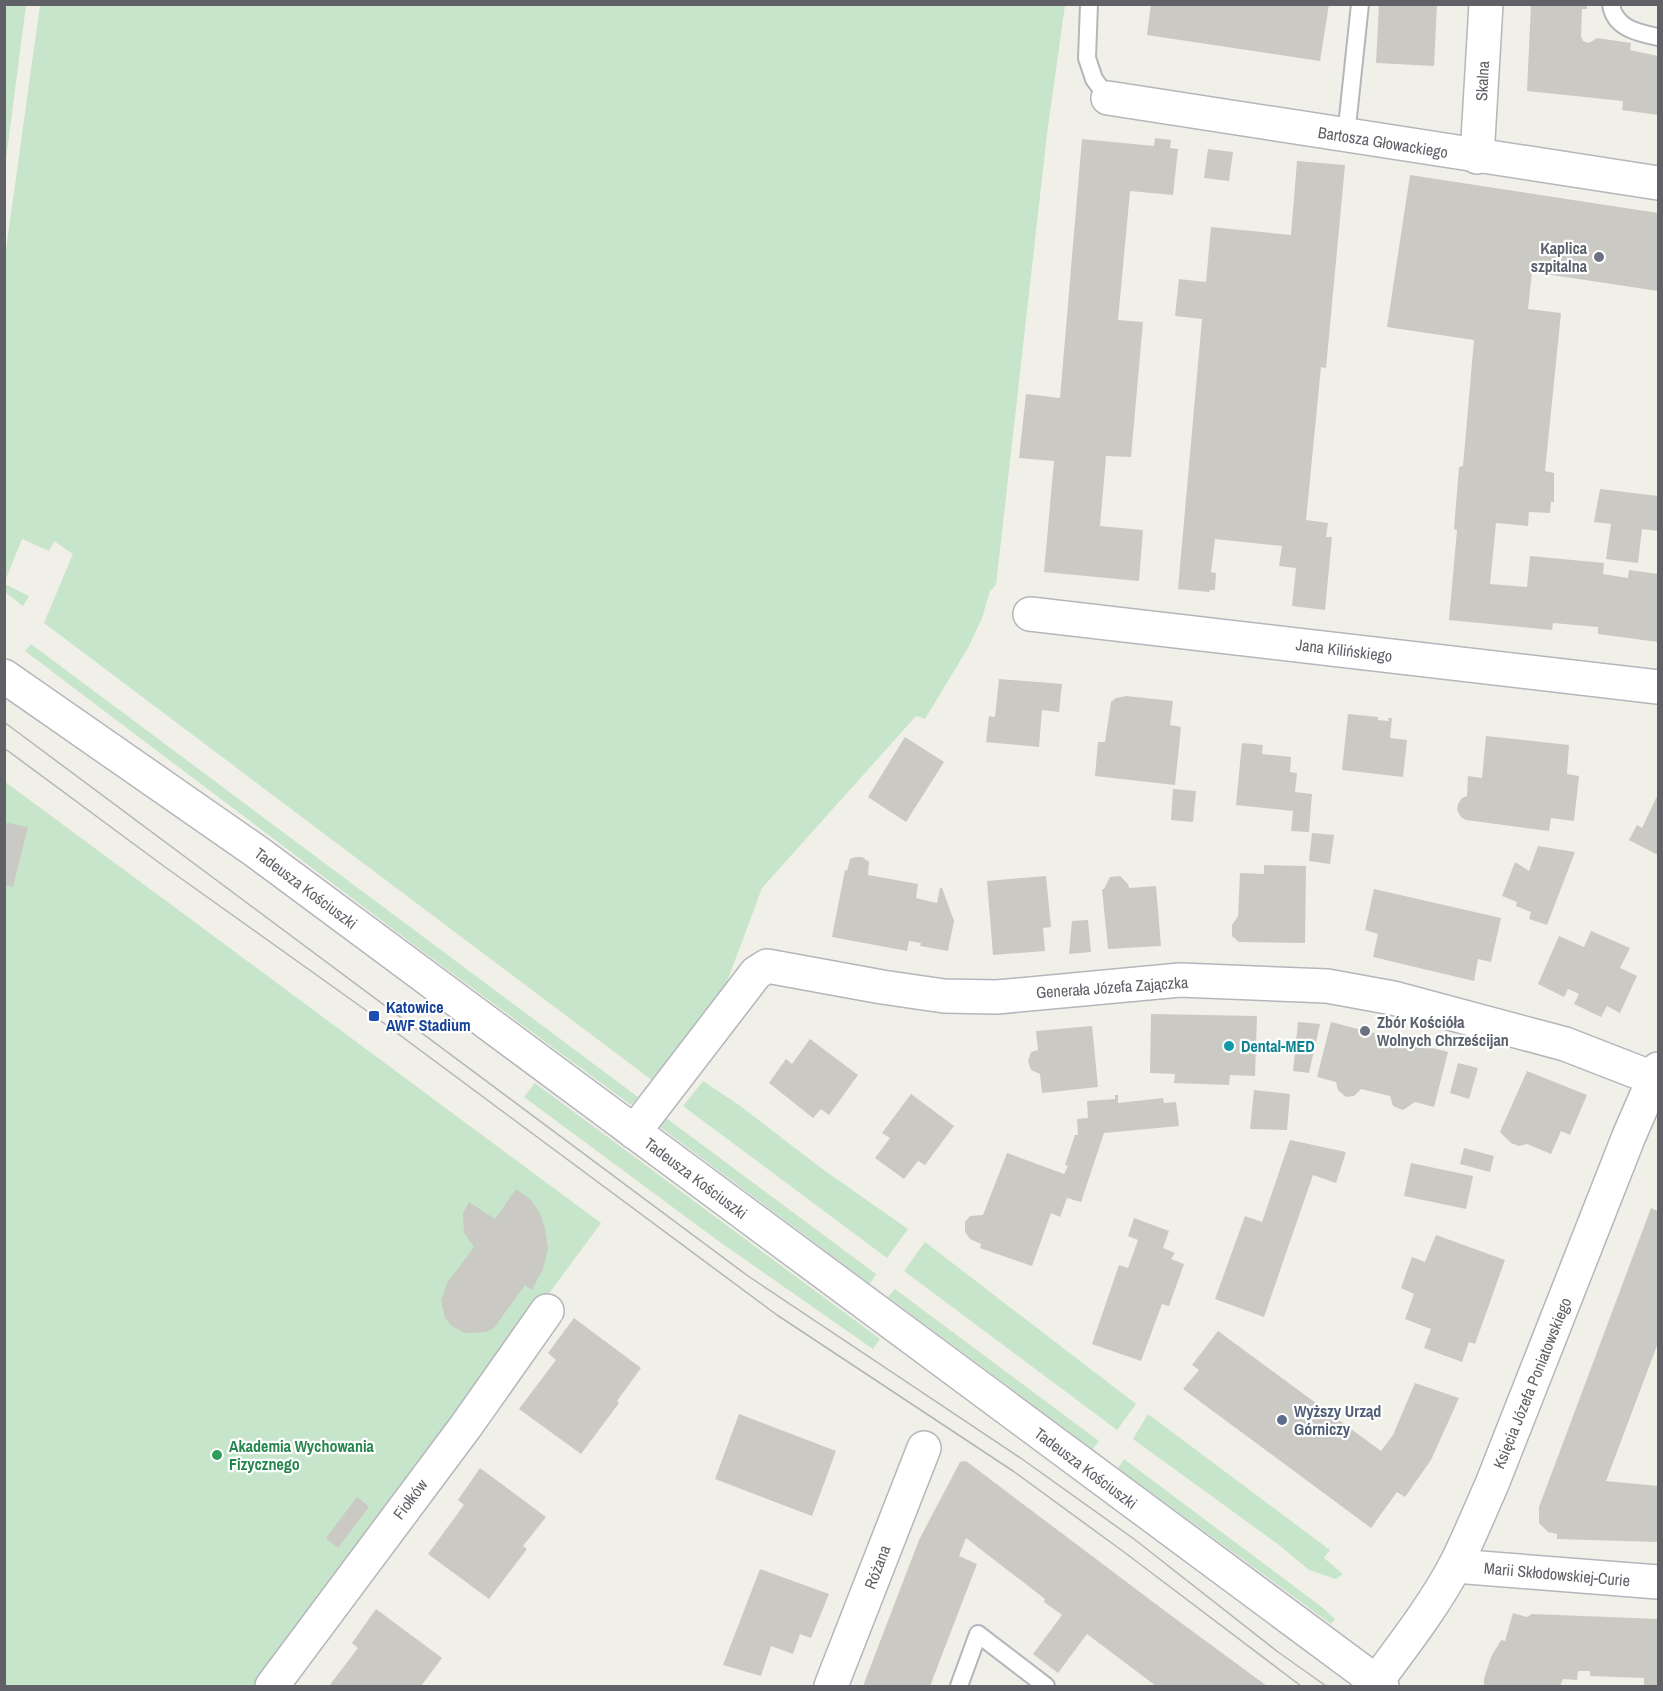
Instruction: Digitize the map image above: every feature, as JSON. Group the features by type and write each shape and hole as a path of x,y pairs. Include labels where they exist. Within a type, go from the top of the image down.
{"street":[{"name":"Skalna","path":"1477,157 1486,4"},
{"name":"Bartosza Głowackiego","path":"1108,98 1477,157 1659,183"},
{"name":"Jana Kilińskiego","path":"1030,614 1659,687"},
{"name":"Tadeusza Kościuszki","path":"6,681 257,852 1377,1685"},
{"name":"Generała Józefa Zajączka","path":"634,1132 756,972 767,966 944,996 997,997 1180,980 1327,986 1394,998 1565,1044 1657,1076"},
{"name":"Księcia Józefa Poniatowskiego","path":"1377,1685 1455,1566 1496,1475 1629,1136 1657,1076"},
{"name":"Fiołków","path":"272,1686 466,1425 547,1311"},
{"name":"Różana","path":"831,1686 924,1448"},
{"name":"Marii Skłodowskiej-Curie","path":"1455,1566 1659,1582"}],"lane":[{"path":"1089,4 1087,58 1094,79 1108,98"},
{"path":"1346,136 1360,4"},
{"path":"1611,4 1613,15 1618,22 1629,29 1659,37"},
{"path":"959,1686 978,1634 1046,1686"}],"green space":[{"path":"4,5 26,5 5,167"},
{"path":"40,5 1065,5 1047,134 996,585 990,591 982,618 969,646 925,719 916,716 762,888 725,987 657,1084 44,623 73,554 54,541 49,551 22,539 5,581 4,264"},
{"path":"5,584 29,596 23,606 5,592"},
{"path":"31,644 638,1097 631,1105 414,945 25,651"},
{"name":"Akademia Wychowania Fizycznego","path":"4,781 601,1223 259,1686 5,1686"},
{"path":"703,1081 908,1229 887,1258 683,1106"},
{"path":"535,1083 880,1339 873,1349 717,1240 524,1097"},
{"path":"662,1115 876,1274 870,1284 656,1124"},
{"path":"925,1242 1136,1404 1117,1430 904,1271"},
{"path":"895,1289 1099,1441 1093,1449 888,1297"},
{"path":"1148,1414 1330,1550 1324,1558 1343,1574 1336,1579 1309,1570 1279,1545 1133,1439"},
{"path":"1124,1459 1335,1619 1331,1624 1118,1468"}],"building":[{"path":"1151,4 1329,4 1320,61 1147,35"},
{"path":"1379,4 1437,4 1434,66 1376,63"},
{"path":"1531,4 1587,4 1587,9 1582,9 1581,36 1583,41 1589,43 1597,38 1631,43 1630,50 1658,56 1658,115 1622,110 1623,101 1527,91"},
{"path":"1155,138 1171,140 1170,148 1178,149 1173,195 1130,191 1118,320 1143,322 1131,457 1106,456 1100,526 1143,530 1139,581 1044,572 1054,461 1019,458 1026,394 1060,398 1082,139 1154,146"},
{"path":"1208,149 1233,152 1229,181 1204,178"},
{"path":"1297,161 1345,165 1326,368 1321,367 1306,520 1328,523 1326,537 1332,537 1325,610 1292,606 1296,568 1279,566 1282,546 1215,539 1211,572 1216,573 1215,590 1209,592 1178,589 1202,319 1175,316 1179,279 1206,282 1211,227 1291,235"},
{"path":"1410,175 1658,213 1658,291 1532,272 1528,309 1561,313 1545,471 1554,473 1554,502 1551,502 1550,513 1529,512 1528,526 1496,523 1490,584 1527,587 1530,556 1604,563 1603,574 1628,578 1629,570 1658,574 1658,642 1598,634 1598,627 1553,623 1552,630 1449,620 1457,530 1454,529 1459,467 1463,466 1474,340 1387,327"},
{"path":"1600,489 1658,496 1658,531 1642,529 1638,563 1606,559 1611,524 1594,522"},
{"path":"999,679 1062,684 1059,712 1042,710 1039,747 986,742 989,716 995,717"},
{"path":"1126,696 1173,701 1170,725 1181,727 1175,785 1095,776 1098,742 1105,742 1111,702 1116,698"},
{"path":"1348,714 1378,717 1378,720 1389,721 1388,718 1392,718 1390,738 1407,740 1403,777 1342,770"},
{"path":"1486,736 1569,745 1567,774 1579,776 1574,821 1551,818 1549,831 1466,820 1461,817 1457,810 1458,804 1462,798 1467,796 1468,776 1482,778"},
{"path":"905,737 944,762 906,822 868,797"},
{"path":"1242,743 1263,745 1262,754 1291,757 1290,772 1297,773 1295,792 1312,794 1309,832 1291,831 1293,811 1236,805"},
{"path":"1173,789 1196,791 1193,822 1171,820"},
{"path":"1658,794 1658,855 1629,840 1637,825 1642,828"},
{"path":"4,824 28,827 13,887 4,885"},
{"path":"1312,833 1334,835 1330,864 1309,861"},
{"path":"1538,846 1575,852 1547,925 1529,919 1531,912 1516,906 1517,902 1502,896 1515,862 1529,871"},
{"path":"862,857 869,862 868,875 918,884 916,898 937,903 940,888 942,888 954,921 948,951 920,946 921,943 909,941 907,951 832,937 845,870 847,871 850,859"},
{"path":"1264,865 1306,866 1305,943 1239,942 1232,936 1232,925 1238,916 1240,873 1264,874"},
{"path":"1046,876 1051,927 1043,928 1045,951 993,955 987,881"},
{"path":"1120,876 1129,888 1156,886 1161,946 1108,949 1102,889 1110,877"},
{"path":"1374,889 1501,918 1491,962 1478,959 1474,981 1373,957 1378,934 1365,930"},
{"path":"1088,920 1091,952 1069,954 1072,921"},
{"path":"1591,931 1630,948 1620,968 1637,976 1620,1013 1607,1006 1601,1017 1574,1004 1579,994 1568,989 1564,997 1538,984 1559,936 1584,947"},
{"path":"1151,1014 1257,1016 1255,1076 1230,1075 1229,1085 1174,1083 1175,1074 1150,1073"},
{"path":"1298,1022 1320,1024 1309,1073 1293,1071"},
{"path":"1331,1022 1448,1052 1434,1107 1415,1102 1403,1110 1393,1106 1390,1096 1361,1089 1354,1096 1346,1097 1338,1090 1336,1082 1317,1077"},
{"path":"1092,1026 1098,1087 1042,1093 1040,1074 1031,1070 1028,1061 1031,1052 1038,1050 1036,1031"},
{"path":"810,1039 858,1075 829,1115 821,1109 813,1118 769,1083 786,1059 792,1064"},
{"path":"1458,1063 1478,1068 1469,1099 1450,1093"},
{"path":"1527,1071 1587,1095 1570,1135 1561,1131 1551,1154 1527,1144 1519,1146 1511,1143 1500,1132"},
{"path":"1254,1090 1290,1094 1287,1130 1250,1129"},
{"path":"911,1094 954,1126 925,1165 918,1161 904,1179 875,1158 890,1138 882,1133"},
{"path":"1115,1095 1118,1095 1118,1103 1163,1098 1164,1103 1176,1102 1179,1126 1104,1133 1081,1202 1067,1198 1060,1217 1051,1213 1032,1266 980,1248 981,1244 970,1239 965,1232 965,1222 970,1216 983,1215 1007,1153 1064,1174 1075,1135 1078,1135 1077,1119 1088,1118 1087,1101 1115,1099"},
{"path":"1290,1140 1346,1152 1336,1183 1313,1175 1264,1317 1215,1299 1245,1216 1262,1222"},
{"path":"1464,1148 1494,1156 1490,1172 1460,1164"},
{"path":"1411,1163 1473,1176 1466,1209 1404,1196"},
{"path":"516,1189 531,1200 540,1213 548,1248 543,1269 532,1290 525,1285 494,1328 486,1332 465,1333 452,1326 445,1318 441,1300 447,1283 474,1247 464,1233 463,1213 469,1202 495,1219"},
{"path":"1651,1208 1658,1211 1658,1343 1606,1481 1658,1486 1658,1542 1557,1539 1557,1534 1548,1532 1539,1523 1539,1507"},
{"path":"1134,1218 1169,1231 1163,1248 1175,1253 1171,1259 1184,1264 1169,1306 1162,1304 1141,1361 1092,1344 1119,1265 1128,1268 1138,1240 1128,1236"},
{"path":"1436,1235 1505,1260 1475,1344 1469,1342 1462,1362 1424,1348 1431,1329 1405,1319 1414,1294 1401,1288 1412,1257 1425,1262"},
{"path":"574,1318 641,1368 617,1401 619,1403 581,1454 519,1409 556,1360 548,1353"},
{"name":"Wyższy Urząd Górniczy","path":"1218,1331 1381,1451 1393,1435 1415,1383 1459,1398 1431,1460 1405,1497 1397,1492 1371,1528 1183,1389 1199,1370 1192,1365"},
{"path":"739,1414 836,1451 812,1516 715,1479"},
{"path":"966,1461 1267,1686 1156,1686 1087,1634 1058,1673 1033,1654 1062,1615 1044,1602 1045,1599 966,1538 959,1556 977,1564 930,1686 863,1686 919,1540 960,1462"},
{"path":"480,1468 546,1517 523,1546 527,1549 489,1599 428,1554 464,1505 458,1500"},
{"path":"357,1497 369,1507 338,1548 326,1538"},
{"path":"760,1569 829,1594 811,1638 800,1634 793,1654 771,1646 761,1676 723,1665"},
{"path":"376,1609 442,1658 421,1686 329,1686 358,1648 352,1643"},
{"path":"1513,1613 1527,1617 1532,1614 1658,1619 1658,1686 1644,1686 1644,1678 1590,1676 1590,1671 1578,1671 1577,1680 1563,1679 1560,1686 1484,1686 1491,1657 1501,1640 1505,1641"}],"tram line":[{"path":"4,722 748,1276 1022,1459 1134,1539 1278,1652 1326,1686"},
{"path":"4,748 165,867 374,1016 777,1315 1013,1471 1301,1686"}],"place":[{"name":"Kaplica szpitalna","path":"1599,257"},
{"name":"Katowice AWF Stadium","path":"374,1016"},
{"name":"Zbór Kościóła Wolnych Chrześcijan","path":"1365,1031"},
{"name":"Dental-MED","path":"1229,1046"},
{"name":"Wyższy Urząd Górniczy","path":"1282,1420"},
{"name":"Akademia Wychowania Fizycznego","path":"217,1455"}]}
